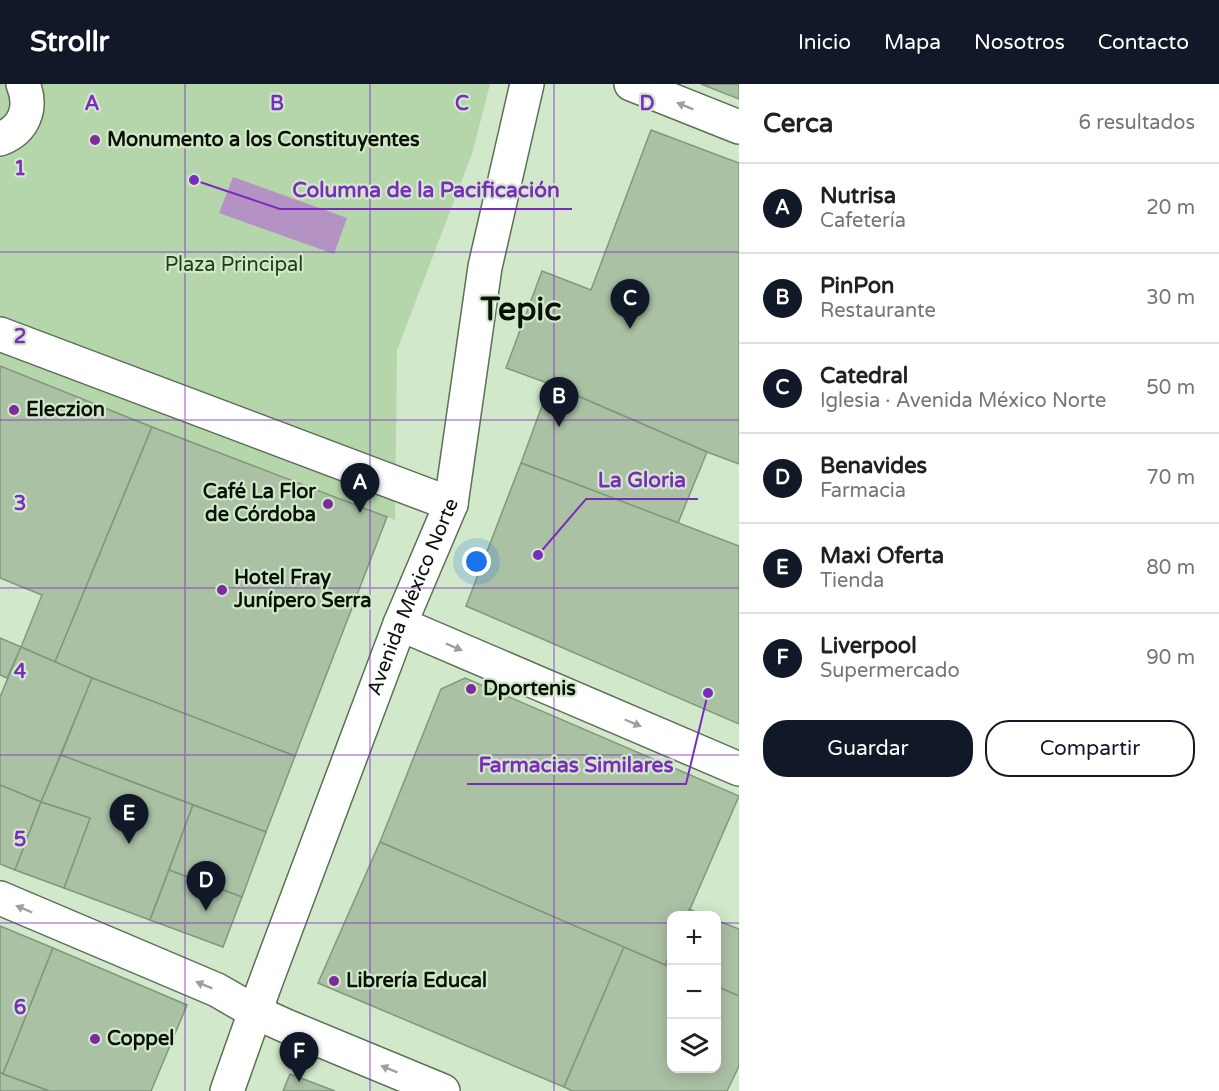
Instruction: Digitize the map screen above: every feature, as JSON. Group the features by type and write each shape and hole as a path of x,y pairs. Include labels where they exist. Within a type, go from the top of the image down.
{"street":[{"path":"0,140 9,136 20,126 26,113 28,99 23,84"},
{"name":"Avenida México Norte","path":"227,1091 400,624 451,504 485,267 527,84"},
{"path":"631,84 739,127"},
{"path":"0,334 451,504"},
{"path":"400,624 739,769"},
{"path":"0,898 217,990 255,1012 443,1091"}],"green space":[{"name":"Plaza Principal","path":"0,84 490,84 472,154 397,350 395,520 0,366"}],"shaded area":[{"path":"233,177 347,218 334,254 219,213"}],"building":[{"path":"701,84 739,84 739,99"},
{"path":"651,130 739,163 739,464 550,384 506,368 542,271 591,290"},
{"path":"0,366 152,427 55,662 21,647 42,595 0,578"},
{"path":"550,384 707,452 678,523 521,463"},
{"name":"Hotel Fray Junípero Serra","path":"152,427 387,517 295,756 55,662"},
{"path":"521,463 739,546 739,724 466,606"},
{"path":"0,638 21,647 7,678 0,675"},
{"path":"21,647 92,678 41,802 0,785 0,697"},
{"path":"92,678 295,756 266,832 61,755"},
{"path":"465,678 739,796 689,911 667,911 667,961 665,965 380,842 441,689"},
{"path":"61,755 193,805 150,920 64,888 90,818 41,802"},
{"path":"0,785 41,802 15,870 0,864"},
{"path":"41,802 90,818 64,888 15,870"},
{"path":"193,805 266,832 242,897 169,870"},
{"path":"380,842 624,947 564,1087 318,983"},
{"path":"169,870 242,897 223,947 150,920"},
{"path":"721,922 739,929 739,996 721,988"},
{"path":"0,926 53,948 3,1074 0,1072"},
{"path":"624,947 667,966 667,1073 721,1073 721,988 739,996 739,1066 727,1091 572,1091 564,1087"},
{"name":"Coppel","path":"53,948 187,1005 151,1091 49,1091 3,1074"},
{"path":"0,1072 3,1074 49,1091 0,1091"},
{"path":"290,1074 335,1091 283,1091"}],"place":[{"name":"Monumento a los Constituyentes","path":"95,140"},
{"name":"Columna de la Pacificación","path":"194,180"},
{"name":"Catedral","path":"630,329"},
{"name":"Eleczion","path":"14,410"},
{"name":"PinPon","path":"559,427"},
{"name":"Café La Flor de Córdoba","path":"328,504"},
{"name":"Nutrisa","path":"360,513"},
{"name":"La Gloria","path":"538,555"},
{"name":"Hotel Fray Junípero Serra","path":"222,590"},
{"name":"Dportenis","path":"471,689"},
{"name":"Farmacias Similares","path":"708,693"},
{"name":"Maxi Oferta","path":"129,844"},
{"name":"Benavides","path":"206,911"},
{"name":"Librería Educal","path":"334,981"},
{"name":"Coppel","path":"95,1039"},
{"name":"Liverpool","path":"299,1082"}],"district":[{"name":"Tepic","path":"521,310"}]}
